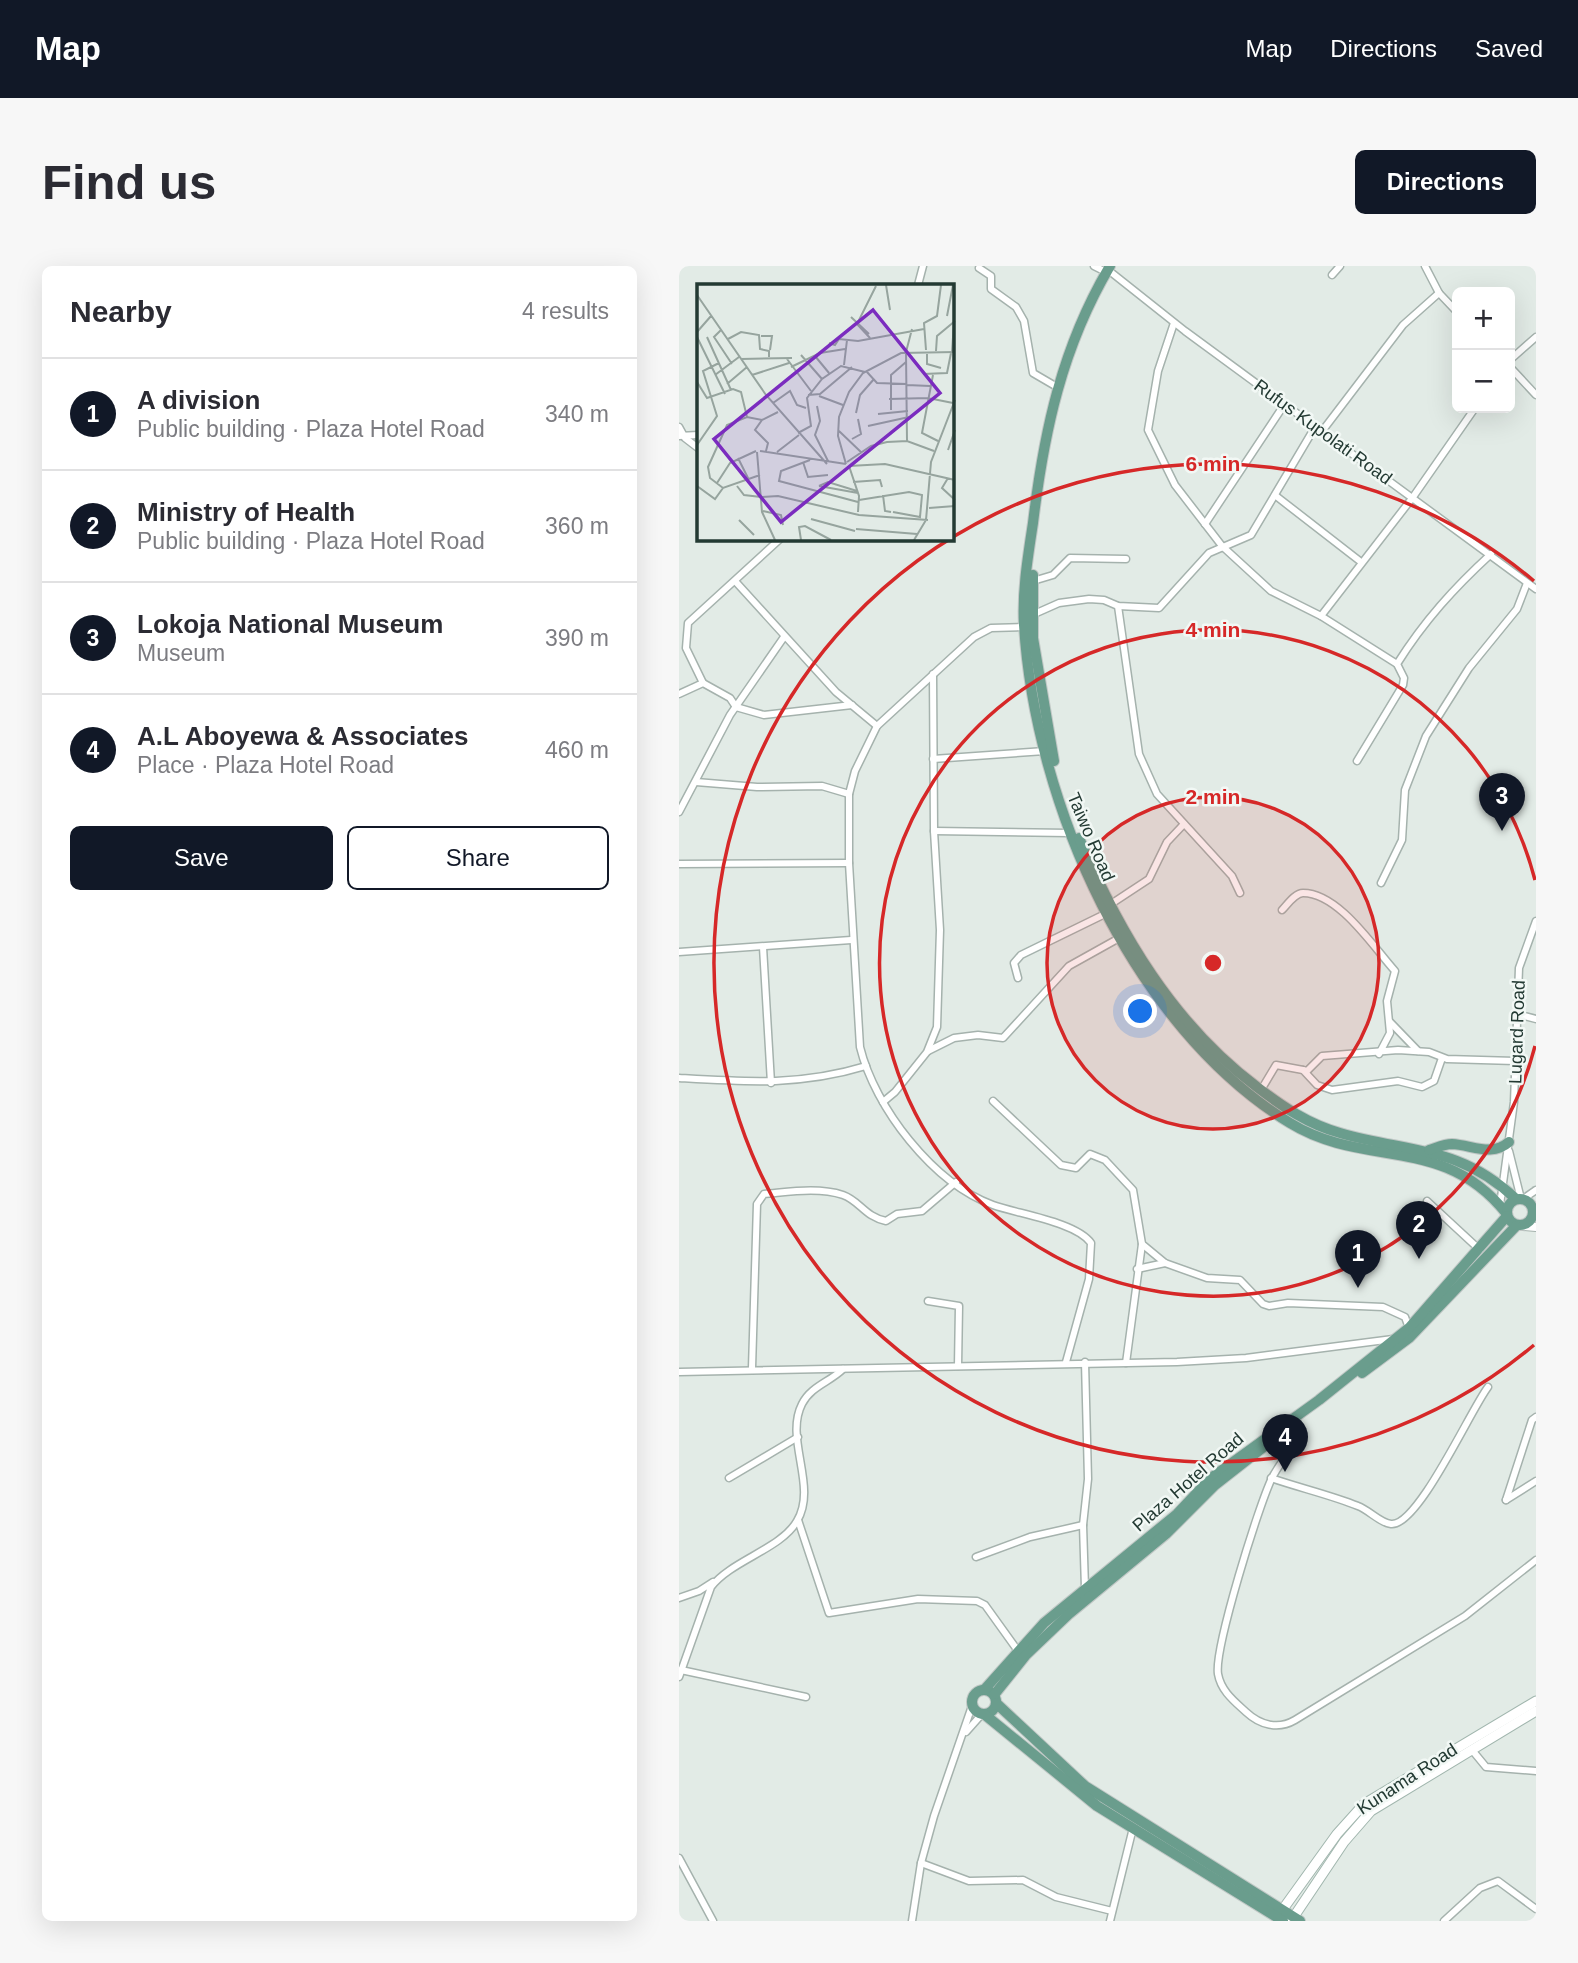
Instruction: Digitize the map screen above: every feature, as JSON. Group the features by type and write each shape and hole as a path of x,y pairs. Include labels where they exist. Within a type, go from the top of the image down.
{"main road":[{"name":"Taiwo Road","path":"1111,269 1073,339 1056,387 1036,495 1025,598 1030,677 1053,786 1069,833 1140,959 1191,1029 1226,1064 1314,1125 1342,1134 1455,1158 1535,1209"},
{"name":"Taiwo Road","path":"1111,269 1079,339 1053,421 1033,581 1032,615 1044,713 1060,787 1121,937 1162,1003 1196,1044 1222,1070 1290,1123 1321,1138 1442,1164 1464,1175 1520,1226"},
{"path":"1427,1150 1448,1144 1490,1150 1501,1149 1509,1144"},
{"name":"Plaza Hotel Road","path":"984,1690 1018,1651 1084,1588 1177,1514 1211,1478 1319,1400 1393,1339 1409,1333 1480,1250 1510,1203 1520,1199"},
{"name":"Plaza Hotel Road","path":"995,1699 1026,1655 1069,1614 1166,1534 1215,1485 1409,1333 1520,1226 1529,1222 1535,1209"},
{"path":"1136,1823 1097,1807 972,1706 974,1695 984,1690 1085,1786 1136,1823 1287,1918"},
{"path":"983,1714 992,1711 995,1699"},
{"name":"Kunama Road","path":"1287,1918 1337,1833 1364,1804 1536,1701"},
{"name":"Kunama Road","path":"1287,1918 1371,1811 1536,1712"}],"street":[{"path":"918,284 923,266"},
{"name":"Rufus Kupolati Road","path":"1094,266 1111,269 1174,323 1536,589"},
{"path":"1332,275 1340,266"},
{"path":"1425,266 1439,293 1452,307"},
{"path":"979,268 991,276 991,289 1016,307 1024,321 1033,373 1056,387"},
{"path":"1323,430 1403,326 1439,293"},
{"path":"1174,323 1159,371 1148,430 1174,485 1222,545 1271,591 1321,616 1397,664 1404,678 1403,685 1357,761"},
{"path":"1515,356 1536,338"},
{"path":"1515,372 1536,395"},
{"path":"1205,524 1284,405"},
{"path":"1321,616 1413,497 1472,413"},
{"path":"679,427 682,437 697,447"},
{"path":"1032,615 1059,603 1089,599 1104,600 1118,606 1159,608 1209,553 1222,545 1251,535 1315,427"},
{"path":"1276,496 1361,562"},
{"path":"778,541 688,623 687,648 703,683 730,698 736,707 764,715 852,705"},
{"path":"1397,664 1446,595 1491,554"},
{"path":"1033,581 1053,575 1070,558 1126,559"},
{"path":"735,581 784,637 852,705 877,726"},
{"path":"1381,883 1402,840 1405,790 1426,736 1469,668 1517,609 1527,583"},
{"path":"1118,606 1130,674 1139,754 1157,794 1232,876 1240,893"},
{"path":"1025,627 985,631 877,726 865,746 849,794 851,940 857,1029 866,1066 900,1130 946,1177 975,1198 1077,1230 1091,1243 1089,1279 1066,1362"},
{"path":"679,812 736,707 784,637"},
{"path":"883,1102 895,1092 927,1052 937,1027 940,930 934,831 933,674"},
{"path":"679,694 703,683"},
{"path":"933,759 1045,751"},
{"path":"696,782 768,788 822,786 849,794"},
{"path":"1018,978 1014,963 1021,955 1109,908 1149,879 1167,842 1184,824"},
{"path":"934,831 1069,833"},
{"path":"679,864 849,863"},
{"path":"1282,910 1304,893 1343,914 1369,938 1396,975 1387,1001 1390,1032 1379,1054"},
{"name":"Lugard Road","path":"1509,1144 1519,968 1536,921"},
{"path":"927,1052 954,1038 978,1035 1003,1038 1069,966 1121,937"},
{"path":"679,953 851,940"},
{"path":"763,947 771,1083"},
{"path":"1517,1014 1536,1019"},
{"path":"1390,1021 1418,1051"},
{"path":"1261,1090 1276,1065 1307,1071 1322,1056 1379,1054 1398,1050 1418,1051 1442,1058 1515,1061"},
{"path":"1303,1070 1317,1085 1332,1090 1398,1081 1422,1087 1434,1081 1442,1058"},
{"path":"679,1078 771,1083 848,1072 866,1066"},
{"path":"993,1101 1061,1166 1076,1168 1090,1154 1105,1160 1133,1190 1142,1244 1126,1363"},
{"path":"1504,1211 1502,1186 1509,1144"},
{"path":"1509,1144 1520,1199 1536,1191"},
{"path":"753,1368 757,1204 764,1194 810,1191 844,1196 865,1213 886,1221 897,1214 922,1210 956,1182"},
{"path":"1427,1202 1480,1250"},
{"path":"1520,1226 1536,1227"},
{"path":"1142,1244 1165,1263 1207,1278 1240,1280 1263,1304 1383,1307 1405,1317 1409,1333"},
{"path":"1137,1269 1165,1263"},
{"path":"928,1301 958,1306 958,1367"},
{"path":"679,1372 753,1368 958,1367 1246,1358 1393,1339"},
{"path":"1084,1588 1083,1525 1088,1479 1085,1362"},
{"path":"843,1368 835,1377 813,1390 803,1402 799,1413 798,1437 804,1491 798,1520 829,1613 918,1599 977,1601 985,1605 1018,1651"},
{"path":"1272,1478 1359,1506 1389,1524 1395,1524 1405,1518 1429,1486 1487,1387"},
{"path":"1536,1417 1532,1420 1514,1467 1506,1500 1536,1481"},
{"path":"1297,1421 1297,1441 1272,1478 1237,1585 1218,1662 1220,1683 1226,1693 1250,1716 1264,1723 1286,1725 1361,1682 1465,1616 1536,1560"},
{"path":"729,1478 798,1437"},
{"path":"679,1598 699,1591 782,1536 798,1520"},
{"path":"976,1557 1030,1537 1083,1525"},
{"path":"720,1576 705,1597 680,1674 806,1697"},
{"path":"699,1591 705,1597"},
{"path":"912,1921 921,1863 948,1771 965,1733 972,1706"},
{"path":"965,1733 983,1714"},
{"path":"1472,1750 1486,1767 1536,1771"},
{"path":"1110,1921 1136,1823"},
{"path":"679,1858 713,1921"},
{"path":"921,1863 969,1881 1024,1881 1056,1898 1112,1911"},
{"path":"1444,1921 1480,1888 1498,1881 1536,1909"}],"place":[{"name":"Lokoja National Museum","path":"1502,831"},
{"name":"Ministry of Health","path":"1419,1259"},
{"name":"A division","path":"1358,1288"},
{"name":"A.L Aboyewa & Associates","path":"1285,1472"}]}
